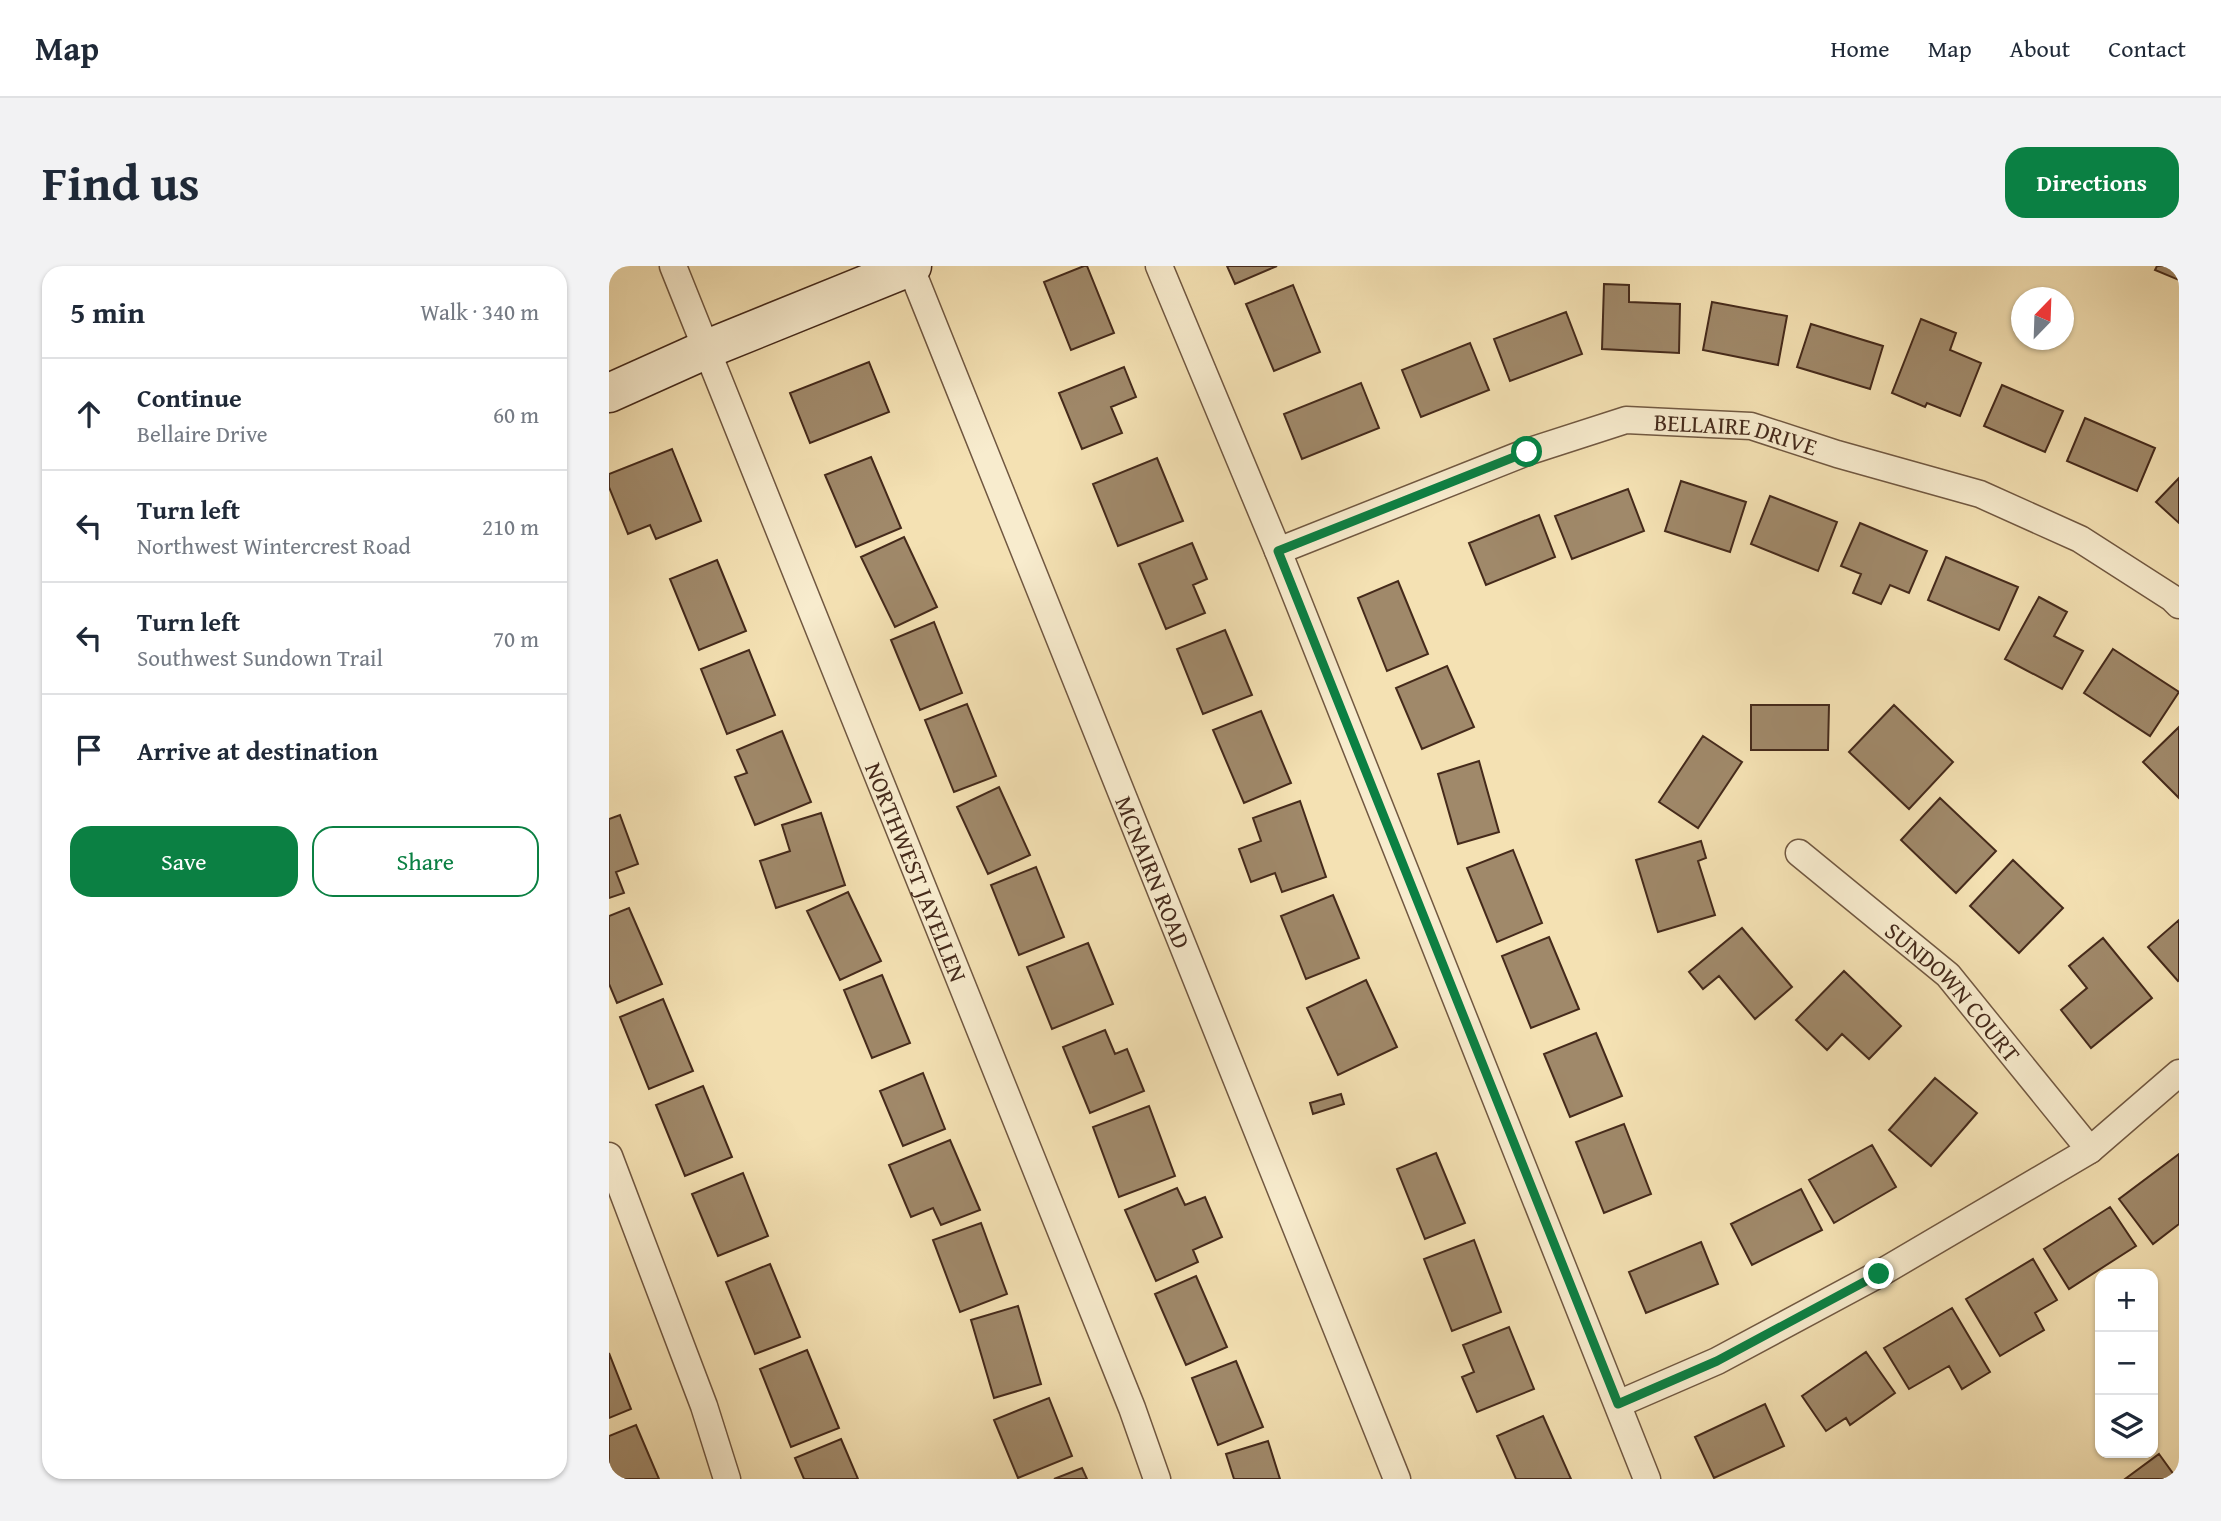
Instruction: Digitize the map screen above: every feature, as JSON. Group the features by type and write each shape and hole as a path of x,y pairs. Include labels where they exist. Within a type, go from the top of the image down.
{"street":[{"name":"NORTHWEST JAYELLEN","path":"673,266 1132,1408 1157,1479"},
{"path":"609,393 707,349 910,266"},
{"name":"MCNAIRN ROAD","path":"910,266 1397,1479"},
{"path":"1159,266 1278,551 1647,1479"},
{"name":"BELLAIRE DRIVE","path":"1278,551 1527,452 1626,420 1751,426 1837,454 1980,494 2080,539 2179,605"},
{"name":"SUNDOWN COURT","path":"1798,853 1948,975 2089,1150"},
{"path":"1618,1404 1717,1361 1868,1280 2089,1150 2179,1073"},
{"path":"609,1156 704,1406 727,1479"}],"building":[{"path":"1087,266 1114,333 1071,350 1044,282"},
{"path":"1227,266 1277,266 1235,284"},
{"path":"2157,266 2179,266 2179,280 2155,270"},
{"path":"1604,284 1629,285 1629,302 1680,304 1679,353 1602,349"},
{"path":"1293,285 1320,352 1274,371 1246,304"},
{"path":"1712,302 1787,316 1778,365 1703,350"},
{"path":"1566,312 1582,354 1510,381 1494,339"},
{"path":"1921,319 1956,333 1950,350 1981,363 1960,416 1927,403 1925,407 1892,393"},
{"path":"1811,324 1883,346 1870,389 1797,367"},
{"path":"1470,343 1489,390 1421,417 1402,370"},
{"path":"869,362 889,412 810,443 790,393"},
{"path":"1124,367 1136,397 1111,407 1122,433 1082,449 1059,393"},
{"path":"1361,383 1379,428 1302,459 1284,414"},
{"path":"2002,385 2063,411 2045,452 1984,426"},
{"path":"2085,418 2155,448 2137,491 2067,461"},
{"path":"672,449 701,521 656,539 650,525 628,534 609,487 609,474"},
{"path":"871,457 901,528 856,547 825,475"},
{"path":"1157,458 1183,521 1118,546 1093,484"},
{"path":"2179,478 2179,523 2156,502"},
{"path":"1681,481 1746,502 1730,552 1665,531"},
{"path":"1628,489 1644,531 1572,559 1555,516"},
{"path":"1770,496 1837,522 1818,571 1751,544"},
{"path":"1539,515 1555,557 1486,585 1469,543"},
{"path":"1860,523 1927,551 1909,593 1890,585 1881,604 1853,593 1861,574 1841,566"},
{"path":"904,537 937,607 895,627 861,557"},
{"path":"1192,543 1207,579 1193,585 1205,613 1166,629 1139,564"},
{"path":"1946,557 2018,587 1999,630 1928,600"},
{"path":"717,560 746,631 699,650 670,579"},
{"path":"1398,581 1428,654 1387,671 1358,598"},
{"path":"2039,597 2067,612 2054,636 2083,651 2062,689 2005,659"},
{"path":"934,622 962,693 920,710 891,640"},
{"path":"1225,630 1252,695 1203,714 1177,649"},
{"path":"2113,649 2179,692 2150,736 2084,693"},
{"path":"749,650 775,715 727,734 701,669"},
{"path":"1447,666 1474,727 1422,749 1396,688"},
{"path":"967,704 996,776 954,792 925,720"},
{"path":"1751,705 1829,705 1828,750 1751,750"},
{"path":"1894,705 1953,762 1909,809 1849,752"},
{"path":"1261,711 1291,783 1244,803 1213,730"},
{"path":"2179,727 2179,798 2143,762"},
{"path":"782,731 811,802 755,825 735,777 747,773 737,750"},
{"path":"1703,736 1742,762 1698,828 1659,802"},
{"path":"1479,761 1499,832 1458,844 1438,774"},
{"path":"999,787 1030,855 988,874 957,807"},
{"path":"1940,798 1996,851 1956,893 1901,840"},
{"path":"1300,801 1326,877 1282,892 1275,873 1251,882 1239,849 1261,841 1253,818"},
{"path":"821,813 845,885 776,908 760,861 790,851 782,825"},
{"path":"620,815 638,864 616,872 624,893 609,898 609,819"},
{"path":"1701,841 1706,858 1698,861 1715,915 1658,932 1636,860"},
{"path":"1513,850 1542,923 1497,942 1467,868"},
{"path":"2013,860 2063,908 2019,953 1970,906"},
{"path":"1036,867 1064,937 1019,955 991,885"},
{"path":"848,892 881,961 840,980 807,911"},
{"path":"1333,895 1359,958 1306,979 1281,916"},
{"path":"629,908 662,984 617,1003 609,984 609,916"},
{"path":"2179,920 2179,980 2178,981 2148,947"},
{"path":"1742,928 1792,987 1755,1019 1719,976 1703,989 1689,972"},
{"path":"1549,937 1579,1009 1531,1028 1502,956"},
{"path":"2103,938 2152,998 2091,1048 2061,1010 2087,988 2069,966"},
{"path":"1088,943 1113,1004 1052,1029 1027,967"},
{"path":"1844,971 1901,1026 1869,1059 1842,1034 1827,1050 1796,1020"},
{"path":"882,975 910,1043 872,1058 844,990"},
{"path":"1366,980 1397,1047 1338,1075 1307,1008"},
{"path":"663,999 693,1071 649,1089 620,1017"},
{"path":"1105,1030 1115,1054 1127,1049 1144,1091 1090,1113 1063,1047"},
{"path":"1596,1033 1622,1096 1570,1117 1544,1054"},
{"path":"923,1073 945,1129 903,1146 880,1091"},
{"path":"1935,1078 1977,1113 1931,1166 1889,1130"},
{"path":"703,1086 732,1157 685,1176 656,1105"},
{"path":"1341,1094 1344,1104 1313,1114 1310,1103"},
{"path":"1149,1106 1175,1176 1119,1197 1093,1127"},
{"path":"1624,1124 1651,1194 1604,1213 1576,1142"},
{"path":"950,1140 980,1210 941,1225 933,1208 911,1217 889,1165"},
{"path":"1872,1145 1896,1187 1834,1223 1809,1180"},
{"path":"1436,1153 1465,1223 1425,1239 1397,1169"},
{"path":"2179,1154 2179,1224 2153,1244 2119,1199"},
{"path":"743,1173 768,1236 718,1256 692,1194"},
{"path":"1177,1188 1185,1205 1205,1197 1222,1237 1193,1250 1198,1262 1156,1281 1125,1210"},
{"path":"1801,1189 1822,1230 1752,1265 1731,1224"},
{"path":"2110,1207 2136,1246 2100,1269 2095,1269 2095,1272 2069,1289 2044,1249"},
{"path":"981,1223 1007,1294 960,1312 933,1240"},
{"path":"1474,1240 1501,1312 1452,1331 1424,1259"},
{"path":"1701,1242 1718,1284 1646,1313 1629,1272"},
{"path":"2033,1259 2057,1300 2035,1313 2044,1330 2000,1356 1966,1299"},
{"path":"770,1264 800,1337 755,1354 726,1282"},
{"path":"1196,1276 1227,1347 1186,1365 1155,1294"},
{"path":"1018,1306 1041,1384 994,1398 971,1320"},
{"path":"1952,1308 1990,1372 1962,1389 1949,1366 1909,1389 1884,1348"},
{"path":"1509,1327 1534,1389 1477,1412 1462,1377 1474,1372 1463,1345"},
{"path":"807,1350 839,1428 791,1447 760,1369"},
{"path":"1866,1352 1895,1393 1850,1425 1846,1418 1826,1431 1802,1396"},
{"path":"609,1353 631,1409 609,1418"},
{"path":"1236,1361 1263,1427 1218,1445 1192,1378"},
{"path":"1049,1398 1072,1456 1018,1478 994,1420"},
{"path":"1765,1404 1784,1446 1714,1478 1695,1437"},
{"path":"1543,1416 1571,1479 1516,1479 1497,1436"},
{"path":"636,1425 659,1479 609,1479 609,1436"},
{"path":"841,1439 858,1479 804,1479 795,1458"},
{"path":"1268,1441 1280,1479 1234,1479 1226,1454"},
{"path":"2158,1455 2177,1479 2125,1479 2154,1458 2158,1458"},
{"path":"1082,1468 1087,1479 1054,1479"}],"route":[{"path":"1527,452 1278,551 1618,1404 1717,1361 1879,1274"}]}
